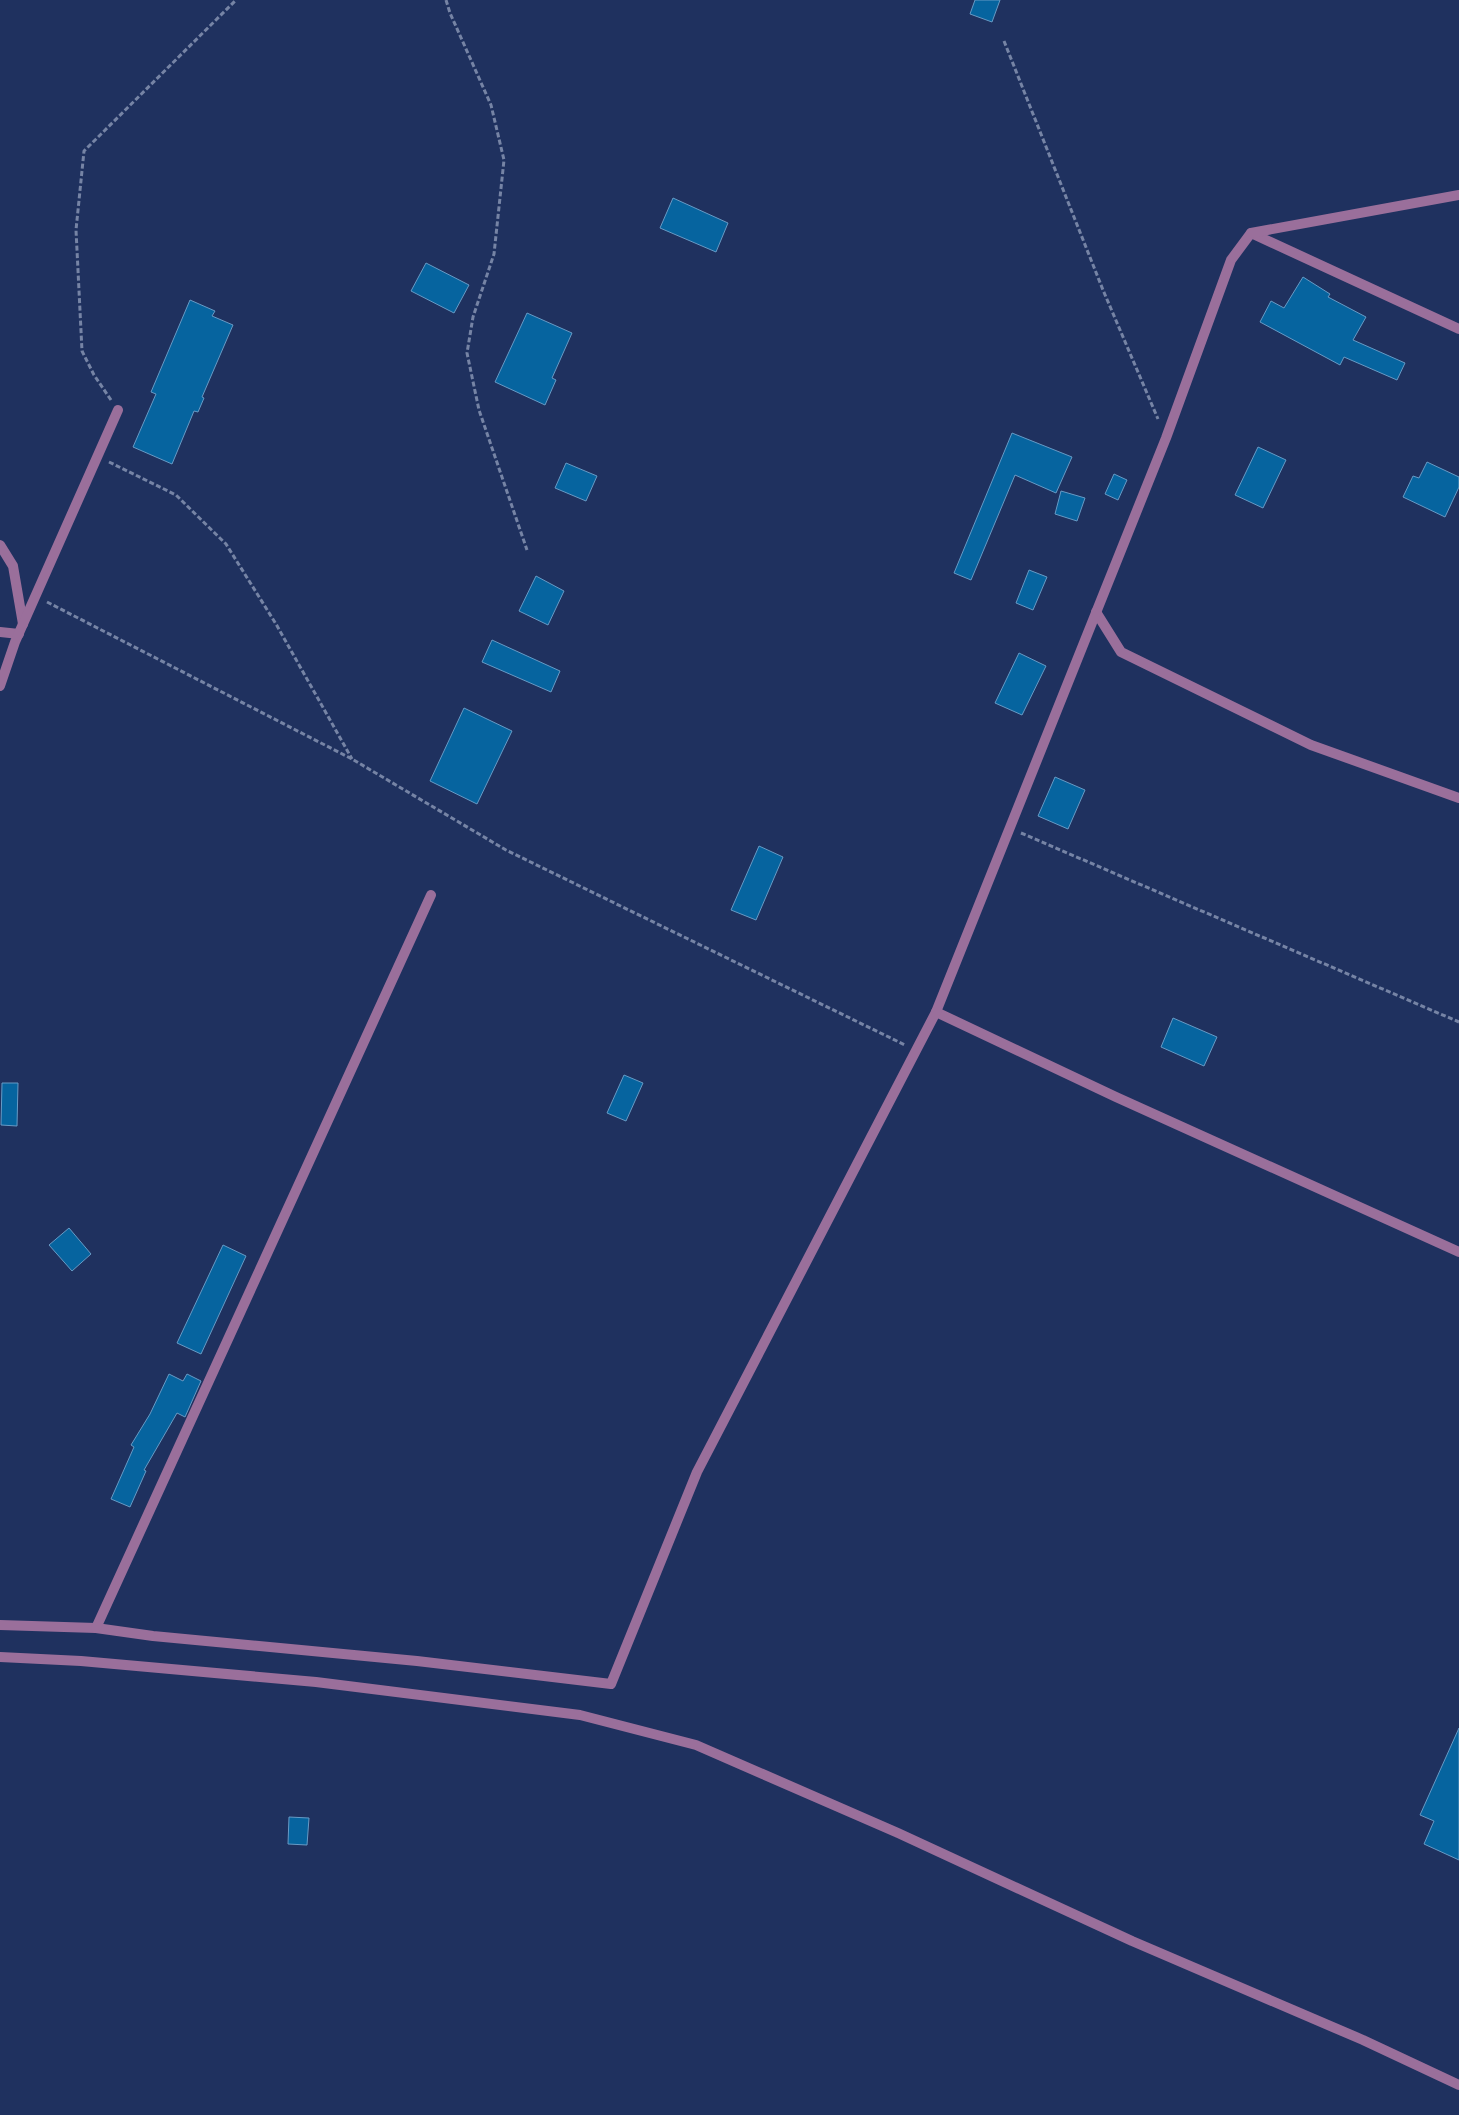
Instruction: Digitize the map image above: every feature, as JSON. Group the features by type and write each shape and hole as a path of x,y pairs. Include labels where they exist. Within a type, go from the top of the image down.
{"street":[{"path":"0,1624 96,1628 153,1636 417,1661 610,1684 697,1472 936,1012 1166,438 1231,260 1251,233 1459,195"},
{"path":"1251,233 1459,329"},
{"path":"0,686 21,630 118,410"},
{"path":"0,545 13,566 21,630"},
{"path":"1096,612 1121,652 1311,745 1458,796"},
{"path":"0,632 21,630"},
{"path":"96,1628 431,895"},
{"path":"936,1012 1116,1097 1459,1252"},
{"path":"0,1657 81,1661 316,1682 551,1711 580,1715 696,1745 898,1833 1132,1941 1364,2040 1459,2085"}],"path":[{"path":"118,410 94,375 82,351 76,230 84,151 236,0"},
{"path":"446,0 491,105 504,160 494,254 474,317 467,353 479,410 527,550"},
{"path":"1004,41 1103,290 1166,438"},
{"path":"97,456 176,495 226,544 276,624 352,759"},
{"path":"36,596 352,759 506,850 917,1050"},
{"path":"1009,828 1459,1022"}],"building":[{"path":"975,0 1000,0 992,22 970,14"},
{"path":"673,198 728,223 716,252 660,228"},
{"path":"426,263 469,285 454,313 411,291"},
{"path":"1303,277 1330,294 1328,297 1366,317 1353,340 1405,363 1397,380 1344,357 1340,365 1260,322 1271,301 1284,308"},
{"path":"190,300 215,311 212,316 233,325 202,397 204,398 198,412 194,411 172,464 133,447 156,394 151,392"},
{"path":"527,313 572,333 552,378 556,380 545,405 495,382"},
{"path":"1012,433 1072,457 1056,493 1015,475 971,580 954,573"},
{"path":"1258,447 1286,460 1263,508 1235,495"},
{"path":"1427,462 1459,477 1459,487 1445,517 1403,497 1413,476 1419,478"},
{"path":"566,463 597,476 586,501 555,488"},
{"path":"1114,474 1127,480 1118,500 1105,494"},
{"path":"1061,491 1085,498 1077,521 1055,514"},
{"path":"1029,570 1047,577 1033,610 1016,603"},
{"path":"536,576 564,591 548,625 519,611"},
{"path":"492,640 560,671 551,692 482,662"},
{"path":"1019,653 1046,666 1022,715 995,703"},
{"path":"464,708 512,731 477,804 430,781"},
{"path":"1055,777 1085,790 1068,829 1038,816"},
{"path":"759,846 783,857 756,920 731,910"},
{"path":"1173,1018 1217,1037 1204,1066 1161,1047"},
{"path":"624,1075 643,1083 626,1121 607,1113"},
{"path":"2,1083 18,1083 17,1126 1,1125"},
{"path":"69,1228 91,1254 72,1271 49,1245"},
{"path":"223,1245 246,1256 201,1354 177,1343"},
{"path":"169,1374 183,1381 187,1374 201,1381 185,1417 177,1413 144,1470 146,1471 130,1507 111,1499 134,1447 131,1445 150,1414"},
{"path":"1459,1728 1459,1860 1424,1844 1434,1821 1420,1815"},
{"path":"289,1817 309,1818 307,1845 288,1844"}]}
